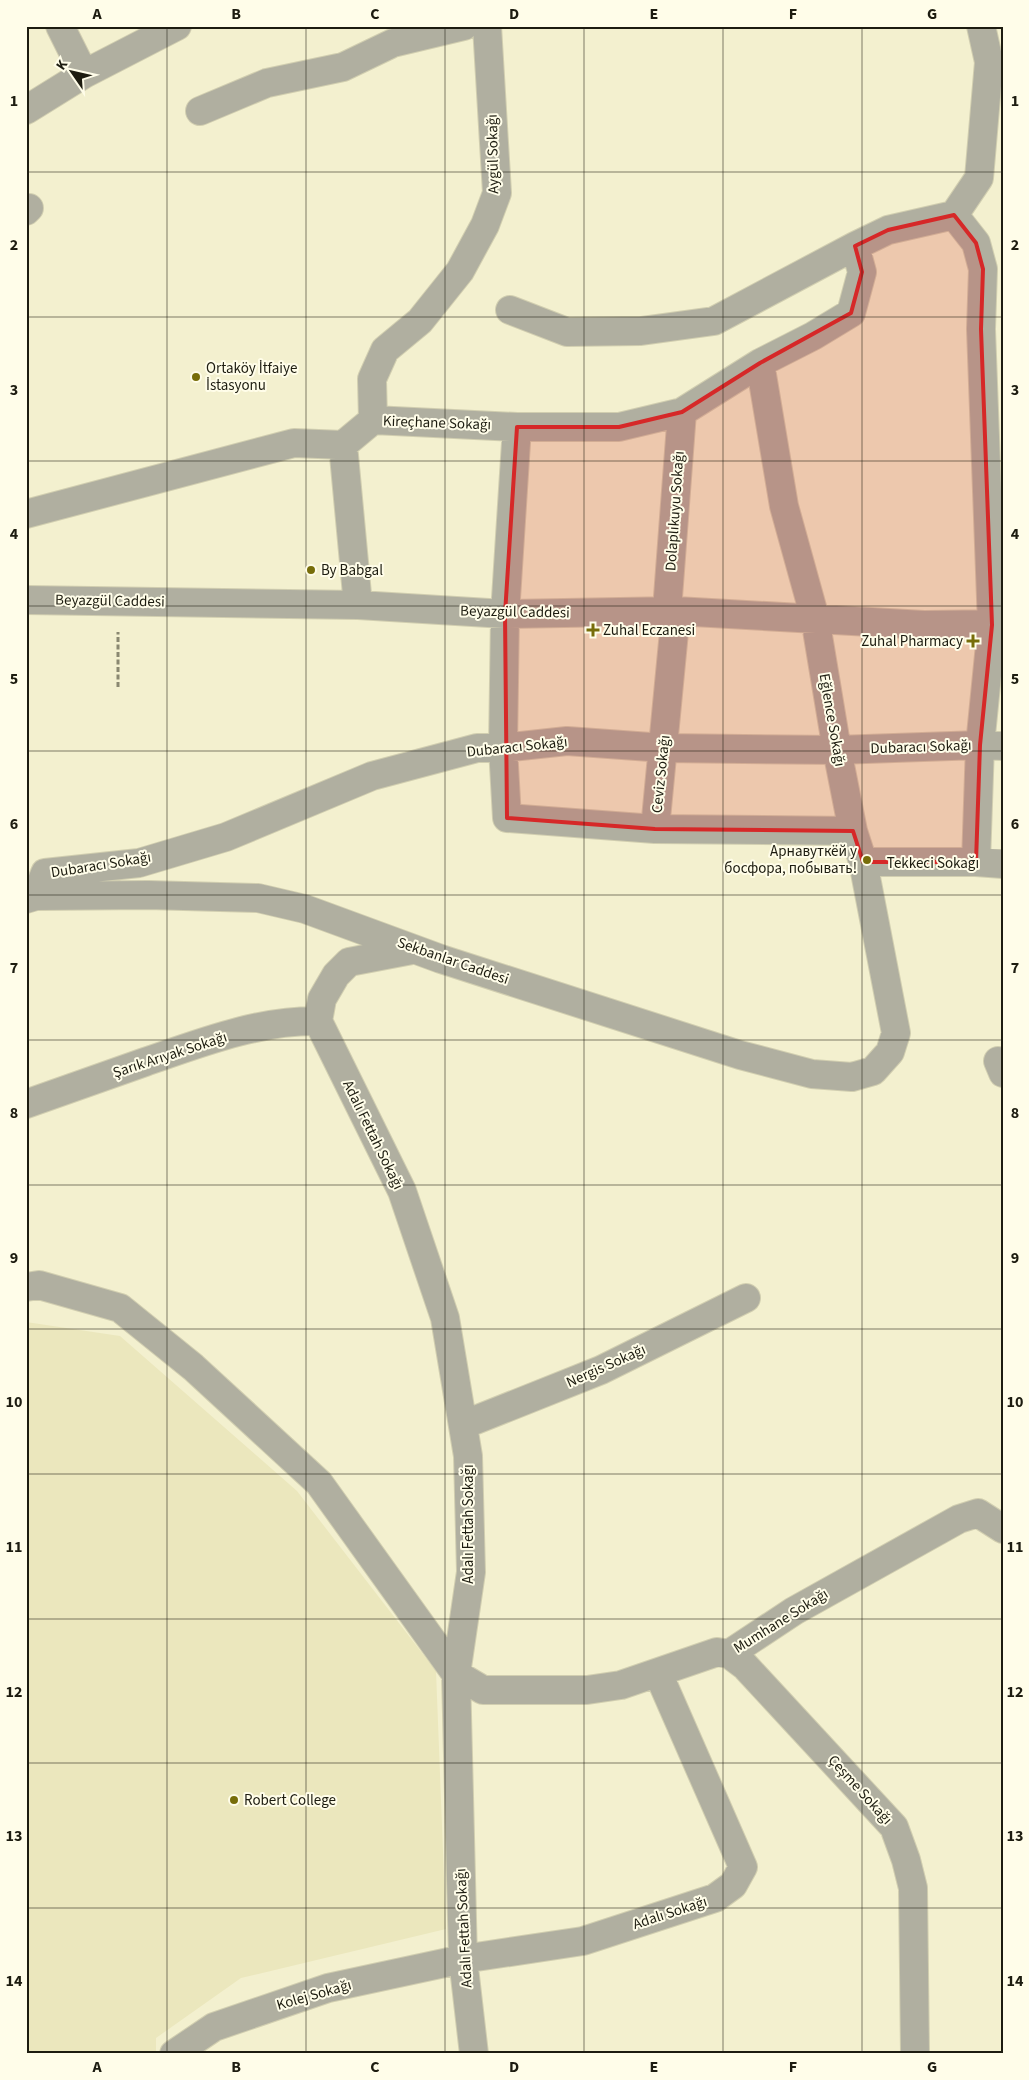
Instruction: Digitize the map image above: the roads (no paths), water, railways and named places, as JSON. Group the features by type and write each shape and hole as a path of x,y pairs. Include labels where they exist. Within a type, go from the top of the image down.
{"street":[{"path":"60,26 84,74"},
{"path":"26,110 84,74 177,26"},
{"path":"200,111 266,83 343,67 391,35 464,26"},
{"name":"Aygül Sokağı","path":"373,420 372,379 385,350 420,321 460,271 485,225 497,193 487,26"},
{"path":"510,310 567,332 641,331 714,321 888,230 954,215 979,178 990,62 981,26"},
{"path":"954,215 976,243 993,272 981,329 997,624 991,745 976,862"},
{"name":"Kireçhane Sokağı","path":"343,445 373,420 517,427 619,427 682,412 760,363 813,336 851,313 862,272 855,246"},
{"name":"Eğlence Sokağı","path":"760,363 784,506 815,618 837,750 853,831 863,862 896,1033 890,1052 873,1071"},
{"name":"Dolaplıkuyu Sokağı","path":"672,611 682,412"},
{"path":"517,427 505,614 503,748 506,818 655,829"},
{"path":"26,514 294,443 343,445 358,605"},
{"name":"Beyazgül Caddesi","path":"26,600 358,605 505,614 672,611 924,625 997,624"},
{"name":"Ceviz Sokağı","path":"672,611 664,748 655,829 853,831"},
{"name":"Dubaracı Sokağı","path":"31,898 44,873 139,863 226,837 372,776 477,748 503,748 567,741 664,748 837,750 991,745"},
{"name":"Tekkeci Sokağı","path":"863,862 976,862 1003,864"},
{"name":"Sekbanlar Caddesi","path":"31,898 148,895 258,898 304,909 416,949 740,1055 803,1072 852,1077 873,1071"},
{"path":"318,1021 322,999 336,975 349,962 416,949"},
{"name":"Şarık Arıyak Sokağı","path":"26,1104 192,1045 264,1026 298,1021 318,1021"},
{"name":"Adalı Fettah Sokağı","path":"318,1021 402,1191 445,1318 468,1456 471,1572 456,1674 463,1959 474,2054"},
{"path":"26,1287 39,1285 120,1308 193,1367 319,1483 456,1674"},
{"name":"Nergis Sokağı","path":"463,1425 601,1370 746,1298"},
{"name":"Mumhane Sokağı","path":"456,1674 483,1690 587,1690 621,1685 717,1652 729,1654 794,1611 959,1520 978,1513 1003,1529"},
{"name":"Çeşme Sokağı","path":"729,1654 745,1666 894,1828 906,1860 912,1888 915,2054"},
{"name":"Adalı Sokağı","path":"463,1959 583,1941 715,1898 733,1885 743,1867 658,1673"},
{"name":"Kolej Sokağı","path":"174,2054 214,2027 328,1988 463,1959"}],"place":[{"name":"Ortaköy İtfaiye İstasyonu","path":"196,377"},
{"name":"By Babgal","path":"311,570"},
{"name":"Zuhal Eczanesi","path":"593,630"},
{"name":"Zuhal Pharmacy","path":"973,641"},
{"name":"Арнавуткёй у босфора, побывать!","path":"867,860"},
{"name":"Robert College","path":"234,1800"}]}
